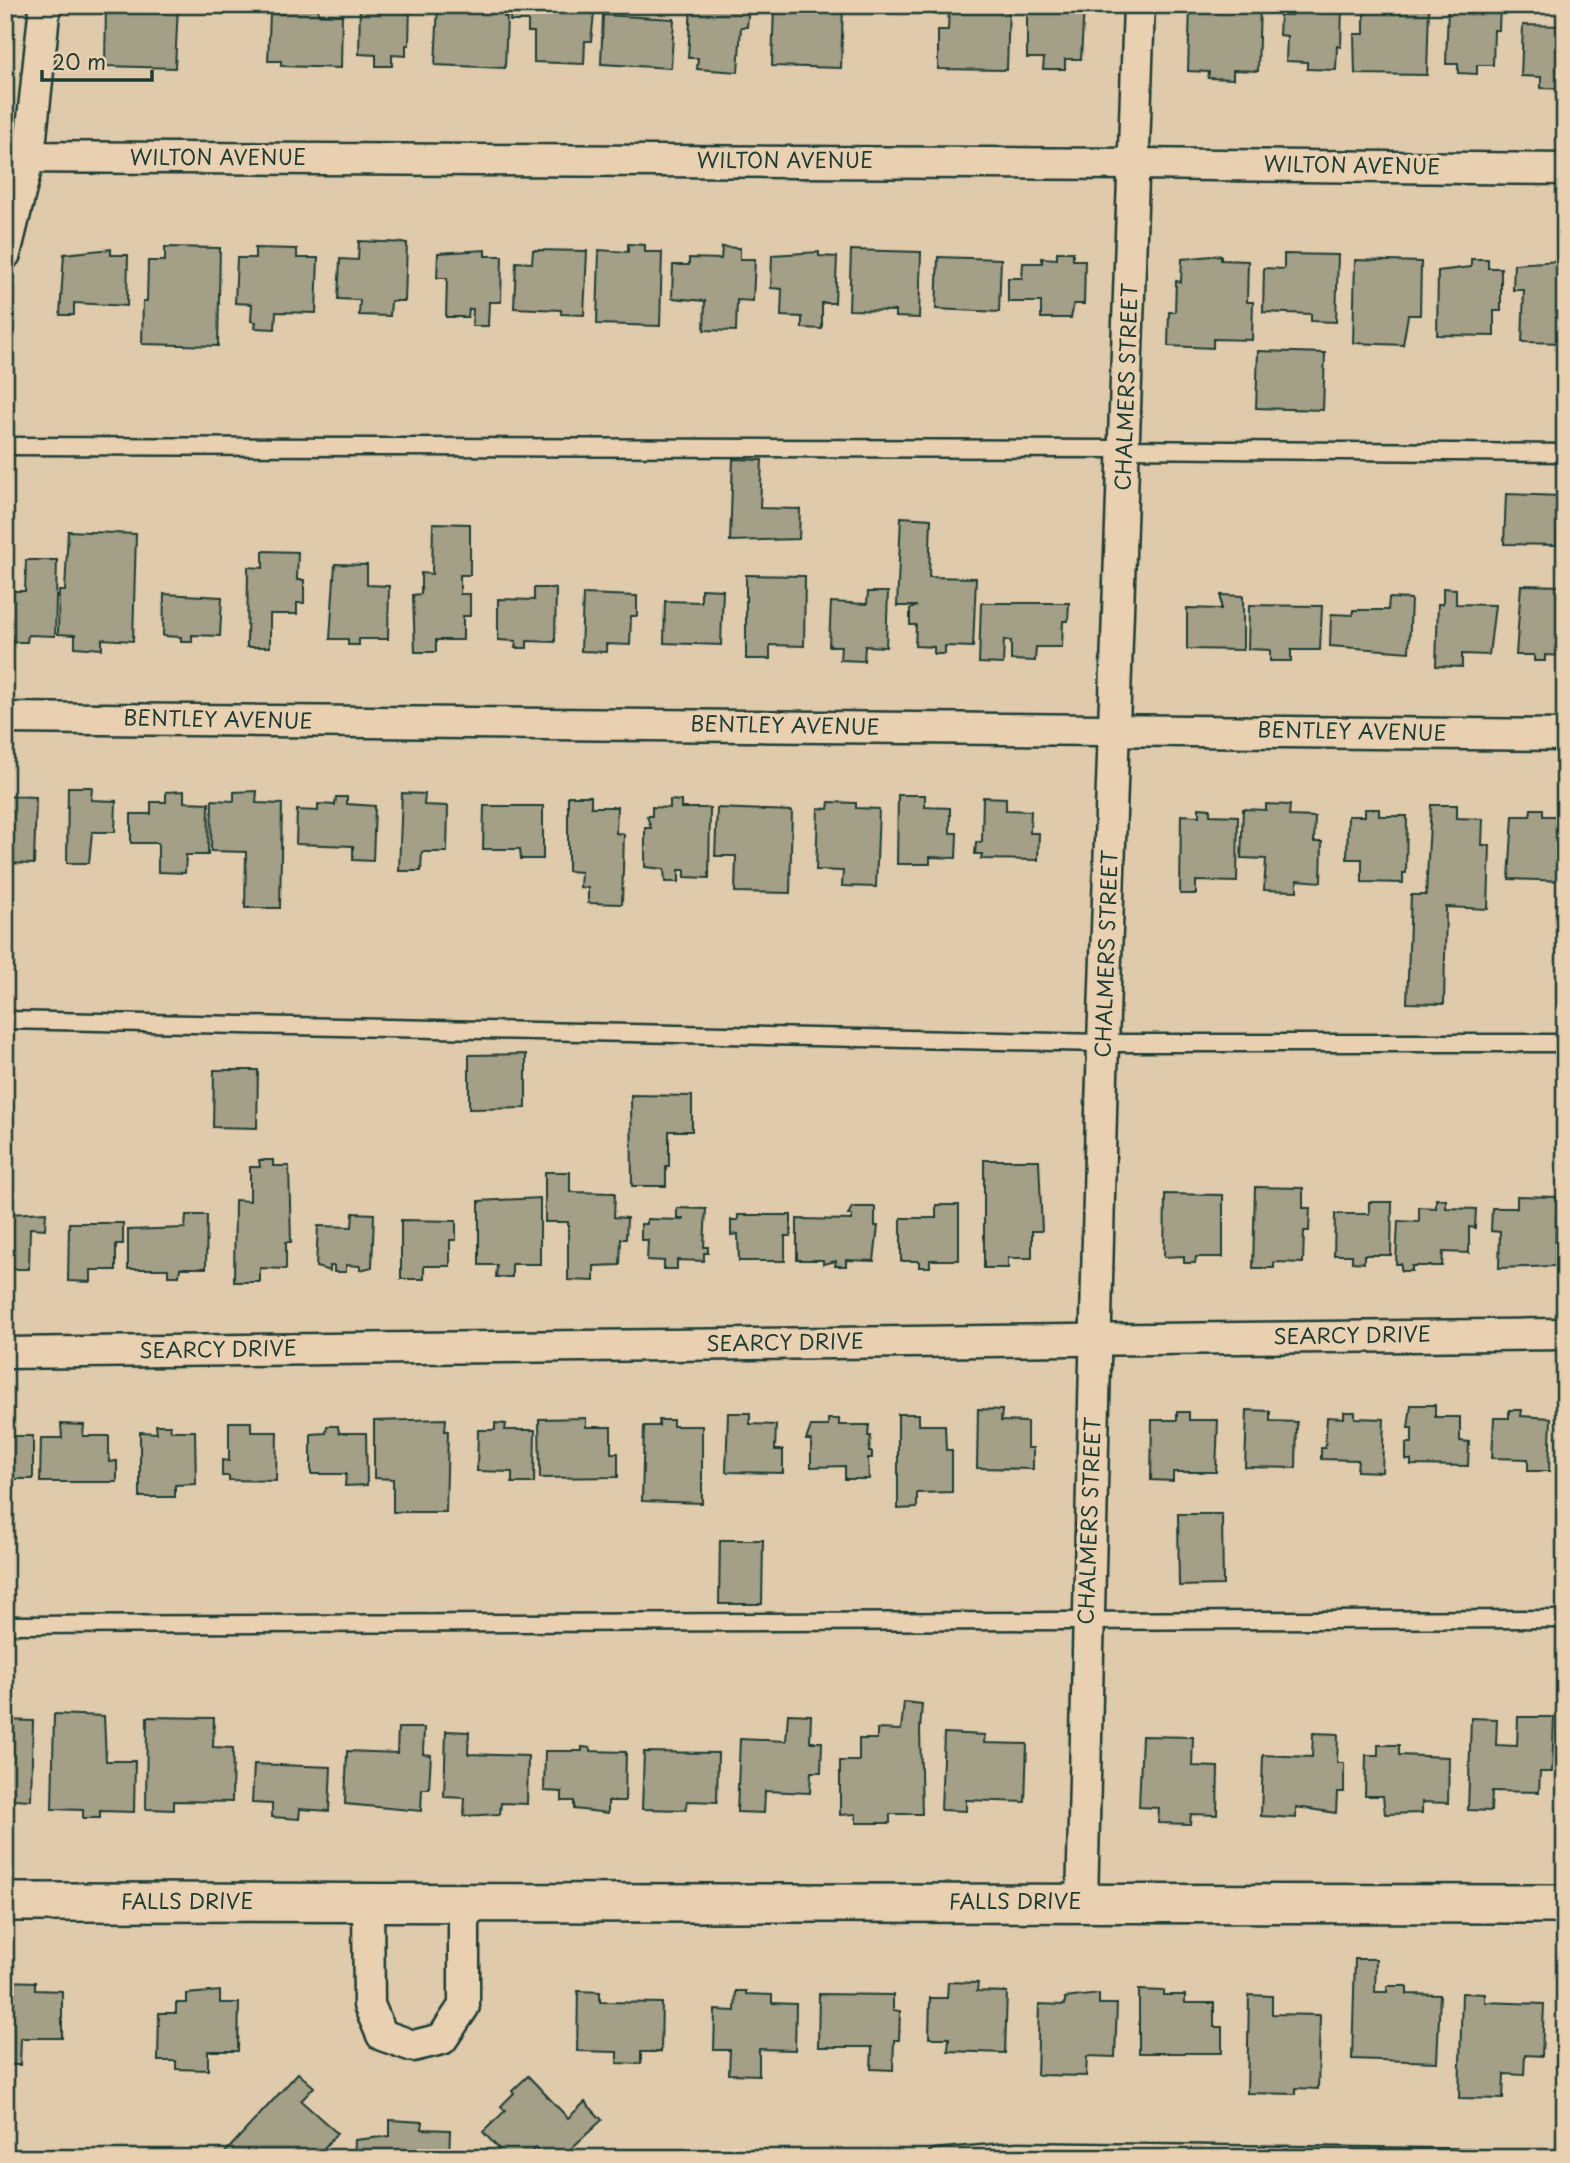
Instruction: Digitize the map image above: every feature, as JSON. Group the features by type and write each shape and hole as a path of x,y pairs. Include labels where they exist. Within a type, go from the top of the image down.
{"street":[{"path":"5,254 17,157 45,5"},
{"name":"CHALMERS STREET","path":"1082,1903 1103,1043 1116,729 1139,5"},
{"name":"WILTON AVENUE","path":"17,157 1565,169"},
{"name":"BENTLEY AVENUE","path":"5,718 1565,735"},
{"name":"SEARCY DRIVE","path":"5,1353 1565,1334"},
{"name":"FALLS DRIVE","path":"5,1902 1565,1904"},
{"path":"369,1902 369,2005 382,2035 413,2046 442,2039 464,2006 464,1902"}],"lane":[{"path":"5,446 1565,453"},
{"path":"5,1020 1103,1043 1565,1043"},
{"path":"5,1625 1565,1619"},
{"path":"936,2158 1018,2151 1471,2158"}],"building":[{"path":"106,5 178,5 175,68 105,66"},
{"path":"283,5 319,5 318,14 342,15 341,68 281,66 281,61 268,61 270,13 283,14"},
{"path":"360,5 410,5 409,45 406,45 406,56 392,55 392,66 376,66 376,55 359,54"},
{"path":"438,5 504,5 504,17 507,17 505,68 435,65"},
{"path":"510,5 595,5 591,41 585,41 584,64 534,62 534,32 528,32 528,21 510,21"},
{"path":"691,5 749,5 747,27 741,27 738,72 697,69 698,58 688,58"},
{"path":"774,5 843,5 841,68 772,66"},
{"path":"949,5 1009,5 1007,70 938,69 938,30 948,30"},
{"path":"1027,5 1084,5 1081,59 1065,59 1065,69 1043,69 1044,58 1027,58"},
{"path":"1190,5 1260,5 1258,71 1233,70 1233,79 1208,78 1209,72 1188,71"},
{"path":"1292,5 1342,5 1341,47 1337,46 1336,70 1307,69 1307,62 1286,61 1287,36 1279,35 1280,15 1291,15"},
{"path":"1364,5 1429,5 1427,75 1355,74 1354,34 1364,34"},
{"path":"1500,5 1499,30 1494,30 1493,65 1477,65 1477,74 1458,73 1458,64 1446,64 1448,6"},
{"path":"603,15 674,19 671,68 601,64"},
{"path":"1523,25 1565,26 1565,89 1541,88 1541,77 1521,76"},
{"path":"359,241 407,243 405,301 391,301 390,316 359,315 360,300 338,299 340,259 358,260"},
{"path":"628,244 645,245 645,252 662,252 660,326 597,324 599,250 628,252"},
{"path":"165,247 220,248 218,346 142,344 143,301 147,301 148,261 165,261"},
{"path":"722,247 740,248 740,259 755,259 753,301 737,300 736,331 704,330 705,301 672,298 673,265 689,265 689,258 721,259"},
{"path":"255,248 297,249 297,258 318,258 316,313 276,312 275,329 255,328 256,322 251,321 252,304 235,303 237,258 255,258"},
{"path":"111,249 111,255 128,255 127,306 74,303 74,315 60,315 64,254"},
{"path":"485,250 485,256 502,256 501,302 489,302 488,326 472,326 473,309 469,309 468,317 446,317 447,278 437,278 438,253"},
{"path":"533,250 587,251 584,315 561,314 561,310 514,308 516,262 532,263"},
{"path":"851,250 921,252 919,318 895,317 895,311 849,310"},
{"path":"819,252 819,256 837,257 835,303 822,303 822,329 802,328 802,317 781,316 782,289 771,288 772,255"},
{"path":"1057,252 1073,252 1073,260 1085,260 1084,304 1074,304 1071,318 1041,318 1041,302 1008,302 1008,278 1022,278 1023,263 1042,263 1042,258 1057,259"},
{"path":"1284,254 1338,255 1336,322 1311,321 1311,314 1263,312 1264,268 1284,269"},
{"path":"1221,255 1221,260 1248,261 1247,302 1253,302 1252,340 1213,339 1213,348 1168,346 1169,312 1175,312 1176,281 1181,282 1182,259"},
{"path":"938,257 1001,259 999,312 936,309"},
{"path":"1471,259 1488,259 1488,268 1501,268 1501,311 1494,311 1494,336 1437,335 1438,271 1471,267"},
{"path":"1355,260 1421,262 1420,315 1408,315 1403,345 1353,343"},
{"path":"1560,261 1560,266 1565,266 1564,343 1522,342 1524,290 1513,290 1514,264"},
{"path":"1258,351 1325,353 1323,410 1256,408"},
{"path":"733,459 762,460 760,508 800,509 799,539 730,541"},
{"path":"1506,494 1560,496 1557,545 1504,544"},
{"path":"901,517 931,519 929,577 976,578 973,647 945,646 945,654 934,654 934,647 915,646 916,625 910,625 910,609 917,606 897,606"},
{"path":"433,523 470,524 470,575 460,575 460,594 470,594 470,616 463,616 463,640 436,640 436,652 415,652 413,595 421,594 421,573 432,574"},
{"path":"68,531 136,534 133,641 102,639 102,649 75,647 75,635 58,634 59,591 65,591"},
{"path":"263,551 298,552 297,580 304,580 304,603 297,603 297,614 270,614 270,647 247,647 248,567 263,568"},
{"path":"26,560 57,560 55,636 28,635 27,642 12,642 12,635 5,635 5,591 25,591"},
{"path":"335,564 367,565 367,585 389,586 388,639 359,639 359,645 348,645 348,639 330,639"},
{"path":"746,575 805,576 804,646 770,645 770,659 746,659"},
{"path":"1521,585 1565,586 1565,656 1545,655 1545,661 1534,661 1534,655 1516,655"},
{"path":"534,588 556,588 555,642 527,641 527,648 515,648 516,641 498,640 498,599 534,600"},
{"path":"1443,588 1456,589 1456,604 1495,605 1489,655 1462,654 1462,667 1436,666 1438,604 1443,604"},
{"path":"701,589 723,590 721,645 664,643 665,601 701,602"},
{"path":"868,592 888,592 886,647 865,646 864,661 840,660 841,646 829,646 831,602 867,604"},
{"path":"164,594 222,597 220,636 192,635 192,642 181,642 181,637 163,636"},
{"path":"583,594 637,596 637,616 631,616 630,645 606,644 606,652 581,651"},
{"path":"1221,595 1243,596 1243,650 1187,649 1187,608 1221,609"},
{"path":"1389,598 1411,599 1409,652 1330,646 1331,614 1353,615 1353,610 1388,610"},
{"path":"981,603 1069,603 1068,621 1063,621 1062,647 1036,647 1035,661 1011,660 1011,641 1004,640 1003,664 979,663"},
{"path":"1249,605 1322,606 1320,650 1291,650 1291,661 1270,661 1270,650 1248,649"},
{"path":"68,787 92,787 91,800 116,801 115,832 92,832 89,863 67,863"},
{"path":"5,790 7,796 36,797 34,864 5,863"},
{"path":"184,791 184,802 209,803 208,855 186,855 185,873 158,872 158,843 131,843 131,814 151,814 151,802 166,802 166,792"},
{"path":"257,791 256,803 282,804 280,908 245,908 246,852 211,851 212,800 234,801 234,792"},
{"path":"402,793 425,794 424,805 448,806 447,852 422,852 421,871 399,871"},
{"path":"898,795 925,795 925,807 950,808 950,833 957,833 956,858 930,857 930,864 897,864"},
{"path":"568,796 591,796 591,807 617,807 616,833 624,834 622,904 588,903 588,888 580,887 581,872 568,871"},
{"path":"336,797 347,797 347,804 375,806 373,861 353,860 353,846 296,844 297,810 318,811 318,804 335,805"},
{"path":"983,797 1006,798 1006,810 1031,811 1030,833 1039,833 1038,860 981,859 982,854 975,854 976,842 982,842"},
{"path":"670,800 681,801 681,808 710,808 709,878 685,877 685,870 679,870 679,882 665,882 664,869 645,867 645,828 651,828 647,816 652,816 652,807 670,808"},
{"path":"829,802 856,803 856,808 879,809 876,887 842,886 843,871 816,870 818,808 828,809"},
{"path":"1266,804 1290,805 1289,816 1315,817 1314,842 1322,842 1321,882 1297,880 1297,891 1264,890 1266,859 1241,858 1243,809 1266,810"},
{"path":"1431,805 1457,805 1457,818 1483,819 1482,845 1490,845 1488,909 1446,907 1444,1004 1407,1003 1411,895 1426,895"},
{"path":"484,806 543,806 543,859 521,859 520,849 483,849"},
{"path":"717,808 792,811 790,893 735,892 736,856 715,856"},
{"path":"1199,808 1210,809 1210,815 1238,816 1237,882 1196,881 1196,894 1180,894 1181,815 1199,816"},
{"path":"1365,809 1379,809 1379,816 1407,816 1406,873 1403,873 1403,883 1362,882 1362,859 1347,859 1348,816 1365,816"},
{"path":"1531,809 1543,809 1543,816 1565,816 1565,881 1509,879 1513,816 1530,816"},
{"path":"526,1054 526,1108 469,1109 469,1055"},
{"path":"214,1070 258,1070 257,1128 213,1127"},
{"path":"631,1095 692,1096 692,1131 669,1131 666,1186 632,1186"},
{"path":"259,1160 273,1160 273,1166 289,1166 291,1242 286,1242 286,1269 260,1268 260,1282 234,1282 235,1200 250,1201 250,1167 260,1167"},
{"path":"984,1160 1039,1160 1042,1231 1032,1231 1032,1258 1008,1258 1008,1268 984,1268"},
{"path":"545,1172 570,1172 570,1192 615,1193 614,1217 627,1218 626,1239 621,1239 620,1265 594,1266 594,1281 568,1280 568,1222 545,1222"},
{"path":"1255,1187 1303,1188 1303,1208 1310,1208 1309,1231 1304,1231 1303,1263 1274,1262 1274,1268 1253,1268"},
{"path":"1165,1194 1223,1195 1223,1257 1196,1257 1195,1263 1184,1263 1184,1256 1164,1257"},
{"path":"1517,1196 1557,1197 1555,1266 1499,1268 1500,1232 1491,1231 1492,1208 1517,1208"},
{"path":"540,1198 540,1264 512,1264 512,1277 496,1277 497,1265 479,1265 479,1201"},
{"path":"1436,1199 1446,1200 1446,1208 1476,1209 1475,1228 1469,1227 1469,1253 1443,1252 1442,1266 1412,1266 1412,1271 1401,1271 1401,1264 1396,1264 1398,1221 1419,1222 1419,1207 1436,1208"},
{"path":"1369,1202 1392,1202 1391,1255 1364,1255 1364,1263 1352,1262 1352,1255 1334,1255 1335,1214 1369,1214"},
{"path":"936,1205 959,1205 959,1260 930,1260 930,1267 919,1267 919,1261 901,1261 901,1218 936,1218"},
{"path":"852,1207 875,1207 875,1226 878,1226 874,1261 846,1260 846,1266 835,1266 836,1261 823,1264 823,1260 797,1260 797,1219 852,1220 852,1215 848,1215"},
{"path":"677,1208 706,1209 704,1247 708,1247 708,1253 704,1253 704,1261 677,1260 677,1269 664,1269 664,1261 647,1260 648,1240 641,1240 641,1224 647,1224 647,1219 683,1220 677,1218"},
{"path":"46,1212 45,1229 30,1228 29,1269 5,1269 5,1228 9,1228 9,1214"},
{"path":"353,1213 374,1214 372,1267 360,1270 360,1266 346,1265 346,1272 334,1272 334,1266 330,1266 330,1271 316,1267 318,1226 352,1227"},
{"path":"186,1215 207,1215 206,1268 180,1268 179,1276 168,1276 168,1269 128,1269 128,1230 185,1228"},
{"path":"738,1215 791,1215 791,1236 785,1236 785,1261 739,1261 738,1234 731,1235 731,1220 738,1220"},
{"path":"401,1220 456,1221 456,1240 450,1240 450,1266 424,1266 424,1279 401,1279"},
{"path":"69,1223 123,1223 123,1244 116,1244 116,1270 91,1270 91,1282 68,1281"},
{"path":"1411,1405 1435,1405 1435,1417 1460,1417 1460,1441 1469,1442 1468,1466 1411,1465 1411,1460 1406,1460 1406,1443 1412,1443 1412,1428 1408,1428"},
{"path":"978,1409 1002,1410 1001,1421 1027,1422 1027,1448 1033,1448 1033,1469 977,1468"},
{"path":"1247,1410 1270,1411 1270,1421 1297,1422 1296,1468 1245,1467"},
{"path":"1509,1410 1522,1410 1521,1416 1551,1418 1549,1471 1528,1471 1528,1459 1492,1458 1494,1418 1509,1418"},
{"path":"1177,1412 1189,1412 1189,1420 1218,1420 1216,1472 1173,1472 1173,1481 1151,1480 1152,1420 1177,1420"},
{"path":"1344,1412 1355,1412 1355,1418 1384,1419 1382,1472 1357,1471 1358,1460 1321,1459 1321,1448 1325,1448 1327,1417 1344,1418"},
{"path":"728,1413 750,1413 750,1424 776,1425 775,1450 783,1450 783,1473 726,1472"},
{"path":"898,1414 919,1414 919,1425 945,1425 946,1450 952,1450 952,1492 917,1493 917,1508 898,1509"},
{"path":"586,1418 586,1427 611,1427 611,1453 618,1453 618,1477 540,1478 539,1419"},
{"path":"446,1419 446,1512 393,1512 393,1479 374,1478 374,1421"},
{"path":"828,1419 839,1419 839,1425 869,1425 869,1452 872,1452 872,1458 868,1458 869,1479 845,1479 845,1466 811,1467 811,1440 806,1440 811,1426 828,1426"},
{"path":"659,1420 673,1420 673,1426 702,1426 702,1503 642,1501 644,1426 659,1426"},
{"path":"229,1422 251,1422 251,1432 277,1432 276,1481 229,1480 229,1476 222,1476 222,1460 229,1461"},
{"path":"495,1423 506,1424 505,1430 535,1430 534,1483 512,1483 512,1472 477,1471 478,1430 495,1430"},
{"path":"61,1424 84,1425 83,1436 109,1436 109,1462 117,1461 117,1482 40,1482 41,1438 62,1438"},
{"path":"156,1425 170,1425 171,1431 195,1431 196,1484 175,1485 175,1497 140,1497 140,1432 157,1433"},
{"path":"327,1426 338,1426 339,1433 366,1433 367,1485 345,1486 346,1474 311,1474 311,1434 326,1433"},
{"path":"5,1436 33,1436 33,1479 5,1479"},
{"path":"1178,1514 1222,1514 1223,1585 1179,1586"},
{"path":"720,1540 763,1540 762,1604 719,1604"},
{"path":"904,1702 922,1704 922,1814 890,1814 890,1823 856,1823 856,1814 840,1815 840,1761 859,1761 859,1739 877,1739 877,1729 901,1730"},
{"path":"54,1714 104,1716 106,1761 135,1761 134,1812 100,1811 100,1818 83,1818 83,1810 52,1809"},
{"path":"788,1714 811,1715 810,1742 822,1742 821,1772 811,1772 810,1793 765,1791 764,1813 737,1812 740,1739 786,1741"},
{"path":"147,1717 214,1718 213,1747 233,1748 232,1802 174,1801 174,1810 146,1809"},
{"path":"1518,1717 1554,1717 1552,1772 1540,1772 1539,1792 1492,1791 1491,1811 1468,1810 1471,1718 1497,1719 1496,1745 1517,1746"},
{"path":"5,1720 33,1721 31,1800 12,1799 12,1810 5,1810"},
{"path":"398,1728 424,1728 423,1754 431,1755 429,1789 422,1789 421,1811 345,1804 347,1751 397,1753"},
{"path":"446,1731 469,1732 468,1754 528,1756 527,1804 501,1803 500,1814 464,1816 465,1798 444,1797"},
{"path":"944,1733 985,1735 984,1743 1027,1744 1025,1802 966,1800 966,1811 941,1810"},
{"path":"1313,1733 1338,1734 1337,1763 1344,1763 1344,1792 1337,1792 1336,1813 1296,1807 1296,1818 1261,1816 1263,1755 1312,1757"},
{"path":"1142,1736 1193,1737 1192,1766 1218,1767 1217,1815 1191,1814 1190,1824 1158,1823 1159,1808 1139,1807"},
{"path":"1378,1745 1399,1745 1399,1755 1449,1757 1448,1803 1422,1802 1422,1813 1385,1814 1383,1796 1365,1796 1366,1755 1378,1755"},
{"path":"582,1747 590,1748 590,1751 626,1752 625,1801 608,1801 608,1813 574,1809 574,1801 562,1801 562,1792 544,1791 545,1751 582,1751"},
{"path":"644,1752 718,1753 717,1802 687,1801 686,1810 642,1809"},
{"path":"254,1764 331,1767 329,1811 300,1809 299,1819 272,1817 272,1804 252,1803"},
{"path":"1355,1959 1376,1959 1375,1992 1387,1992 1387,1986 1407,1986 1407,1994 1440,1995 1437,2062 1352,2059"},
{"path":"5,1981 35,1982 35,1990 62,1991 62,2038 21,2038 20,2065 5,2065"},
{"path":"948,1982 978,1983 977,1991 1007,1992 1005,2053 948,2051 949,2038 929,2038 930,1998 947,1998"},
{"path":"1139,1990 1164,1991 1164,1995 1185,1995 1185,2003 1214,2003 1214,2027 1222,2027 1222,2053 1139,2053"},
{"path":"220,1991 220,2003 239,2003 238,2051 208,2051 208,2070 176,2069 176,2061 158,2061 159,2013 176,2013 176,2003 187,2003 187,1994"},
{"path":"578,1991 600,1992 600,2002 662,2003 661,2052 641,2052 641,2064 617,2063 617,2052 577,2051"},
{"path":"736,1991 772,1995 772,2003 796,2004 795,2050 759,2049 759,2075 729,2074 730,2050 714,2050 715,2010 735,2011"},
{"path":"1462,1993 1485,1994 1485,2002 1544,2004 1542,2056 1525,2055 1524,2075 1504,2074 1503,2099 1459,2098"},
{"path":"819,1994 893,1995 893,2010 900,2011 899,2040 894,2040 893,2070 871,2069 872,2047 818,2047"},
{"path":"1099,1994 1099,2004 1117,2004 1115,2057 1087,2056 1086,2076 1037,2075 1039,2004 1065,2005 1065,1998"},
{"path":"1249,1995 1272,1996 1272,2014 1320,2015 1318,2089 1296,2088 1296,2094 1247,2093"},
{"path":"298,2073 314,2087 301,2101 337,2133 324,2148 333,2158 220,2158"},
{"path":"528,2076 568,2118 585,2102 602,2120 561,2158 544,2158 535,2148 526,2158 497,2158 494,2154 499,2149 483,2132 505,2111 501,2106"},
{"path":"390,2120 423,2122 422,2129 450,2130 449,2158 354,2158 355,2140 390,2136"}]}
